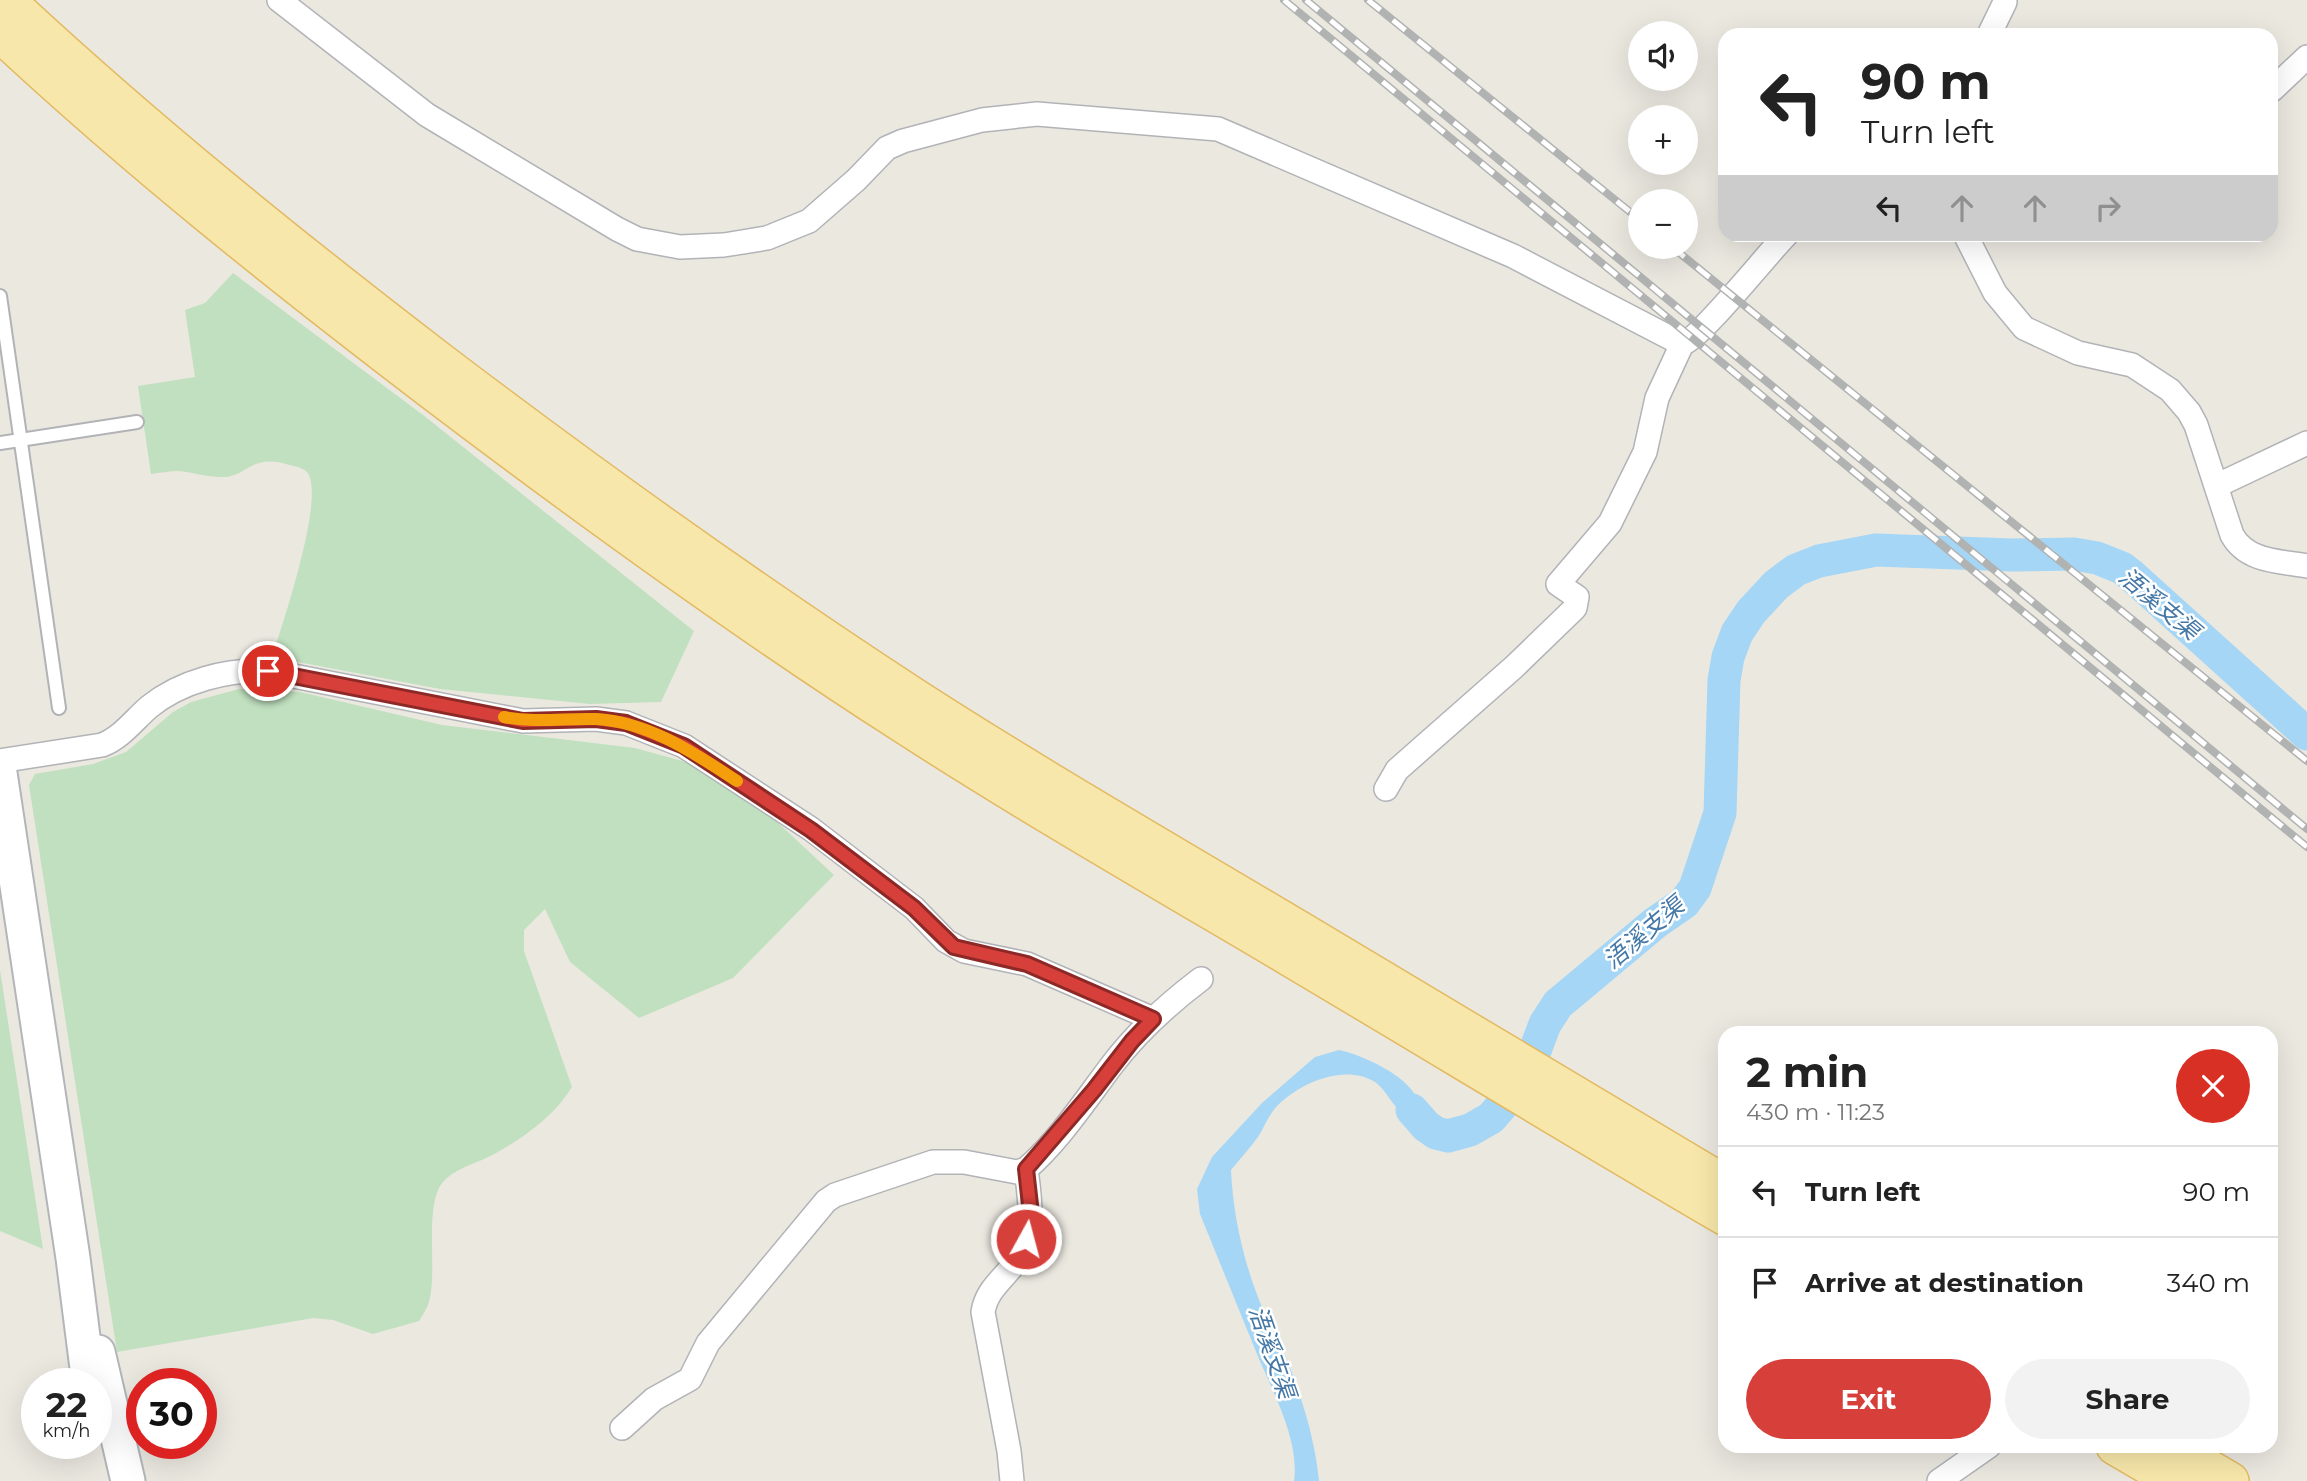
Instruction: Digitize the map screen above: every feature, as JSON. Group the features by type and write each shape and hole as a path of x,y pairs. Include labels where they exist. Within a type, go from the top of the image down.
{"main road":[{"path":"6,0 118,102 245,208 496,404 711,560 993,748 1570,1109 1718,1211"},
{"path":"0,33 100,124 342,321 480,427 730,607 848,688 979,772 1475,1052"},
{"path":"0,773 87,1368"},
{"path":"1570,1109 1718,1181"},
{"path":"73,1258 128,1481"},
{"path":"2127,1453 2175,1481"},
{"path":"2182,1453 2230,1481"},
{"path":"103,1459 107,1481"}],"street":[{"path":"279,0 427,115 617,229 637,239 658,244 680,247 724,245 767,238 809,221 856,180 887,148 903,141 982,120 1037,114 1218,129 1513,256 1682,344 1687,343 1705,325 1780,242"},
{"path":"1992,28 2005,2"},
{"path":"2278,84 2307,57"},
{"path":"1969,242 1995,293 2024,328 2078,354 2132,365 2170,390 2189,412 2196,425 2232,535 2239,548 2259,558 2307,566"},
{"path":"1386,789 1397,770 1514,667 1576,607 1577,597 1559,583 1609,523 1645,452 1657,398 1682,344"},
{"path":"2216,486 2307,443"},
{"path":"0,761 102,745 112,741 151,706 178,690 218,675 248,670 268,671 523,721 596,719 626,723 684,746 811,830 914,908 954,947 1027,964 1153,1019"},
{"path":"622,1428 654,1399 690,1379 708,1343 827,1201 835,1195 933,1162 964,1162 1012,1171 1026,1169 1086,1100 1125,1049 1153,1019 1200,979"},
{"path":"1012,1481 1009,1451 983,1312 988,1293 1018,1258 1026,1239 1031,1214 1026,1169"},
{"path":"1939,1481 1979,1453"}],"lane":[{"path":"0,296 59,708"},
{"path":"0,443 138,422"}],"green space":[{"path":"233,273 423,415 694,631 661,702 590,704 440,689 272,657 293,591 307,531 311,484 306,471 264,462 230,476 215,477 178,471 151,474 138,386 195,377 185,310 205,303"},
{"path":"239,689 300,692 442,725 635,748 693,764 743,795 775,820 834,875 733,978 639,1018 570,962 545,909 524,930 524,951 572,1087 557,1107 528,1133 496,1153 455,1172 444,1181 438,1191 432,1221 431,1289 428,1304 419,1321 373,1334 333,1320 313,1318 117,1352 29,785 35,774 93,764 126,752 173,712 191,702"},
{"path":"0,970 43,1249 0,1231"}],"water":[{"path":"1339,1050 1376,1064 1402,1080 1429,1114 1446,1125 1451,1144 1433,1139 1418,1129 1375,1082 1350,1074 1337,1075 1298,1089 1278,1105 1258,1137 1231,1170 1240,1240 1250,1274 1294,1378 1314,1447 1319,1481 1294,1481 1295,1465 1289,1433 1200,1214 1197,1189 1212,1157 1262,1103 1315,1057"}],"waterway":[{"name":"浯溪支渠","path":"1412,1110 1426,1126 1436,1133 1448,1136 1470,1130 1491,1118 1524,1080 1545,1024 1558,1004 1655,923 1684,903 1695,888 1720,813 1724,680 1728,657 1737,633 1751,612 1776,585 1796,570 1819,561 1876,550 2012,555 2074,554 2097,558 2122,568 2131,575 2307,734"}],"railway":[{"path":"1284,0 2307,847"},
{"path":"1306,0 2307,829"},
{"path":"1368,0 1628,210"},
{"path":"1687,259 2307,761"}],"slow traffic":[{"path":"504,717 523,721 596,719 626,723 684,746 737,781"}],"route":[{"path":"268,671 523,721 596,719 626,723 684,746 811,830 914,908 954,947 1027,964 1153,1019 1112,1065 1034,1163 1026,1169 1031,1214 1026,1239"}]}
